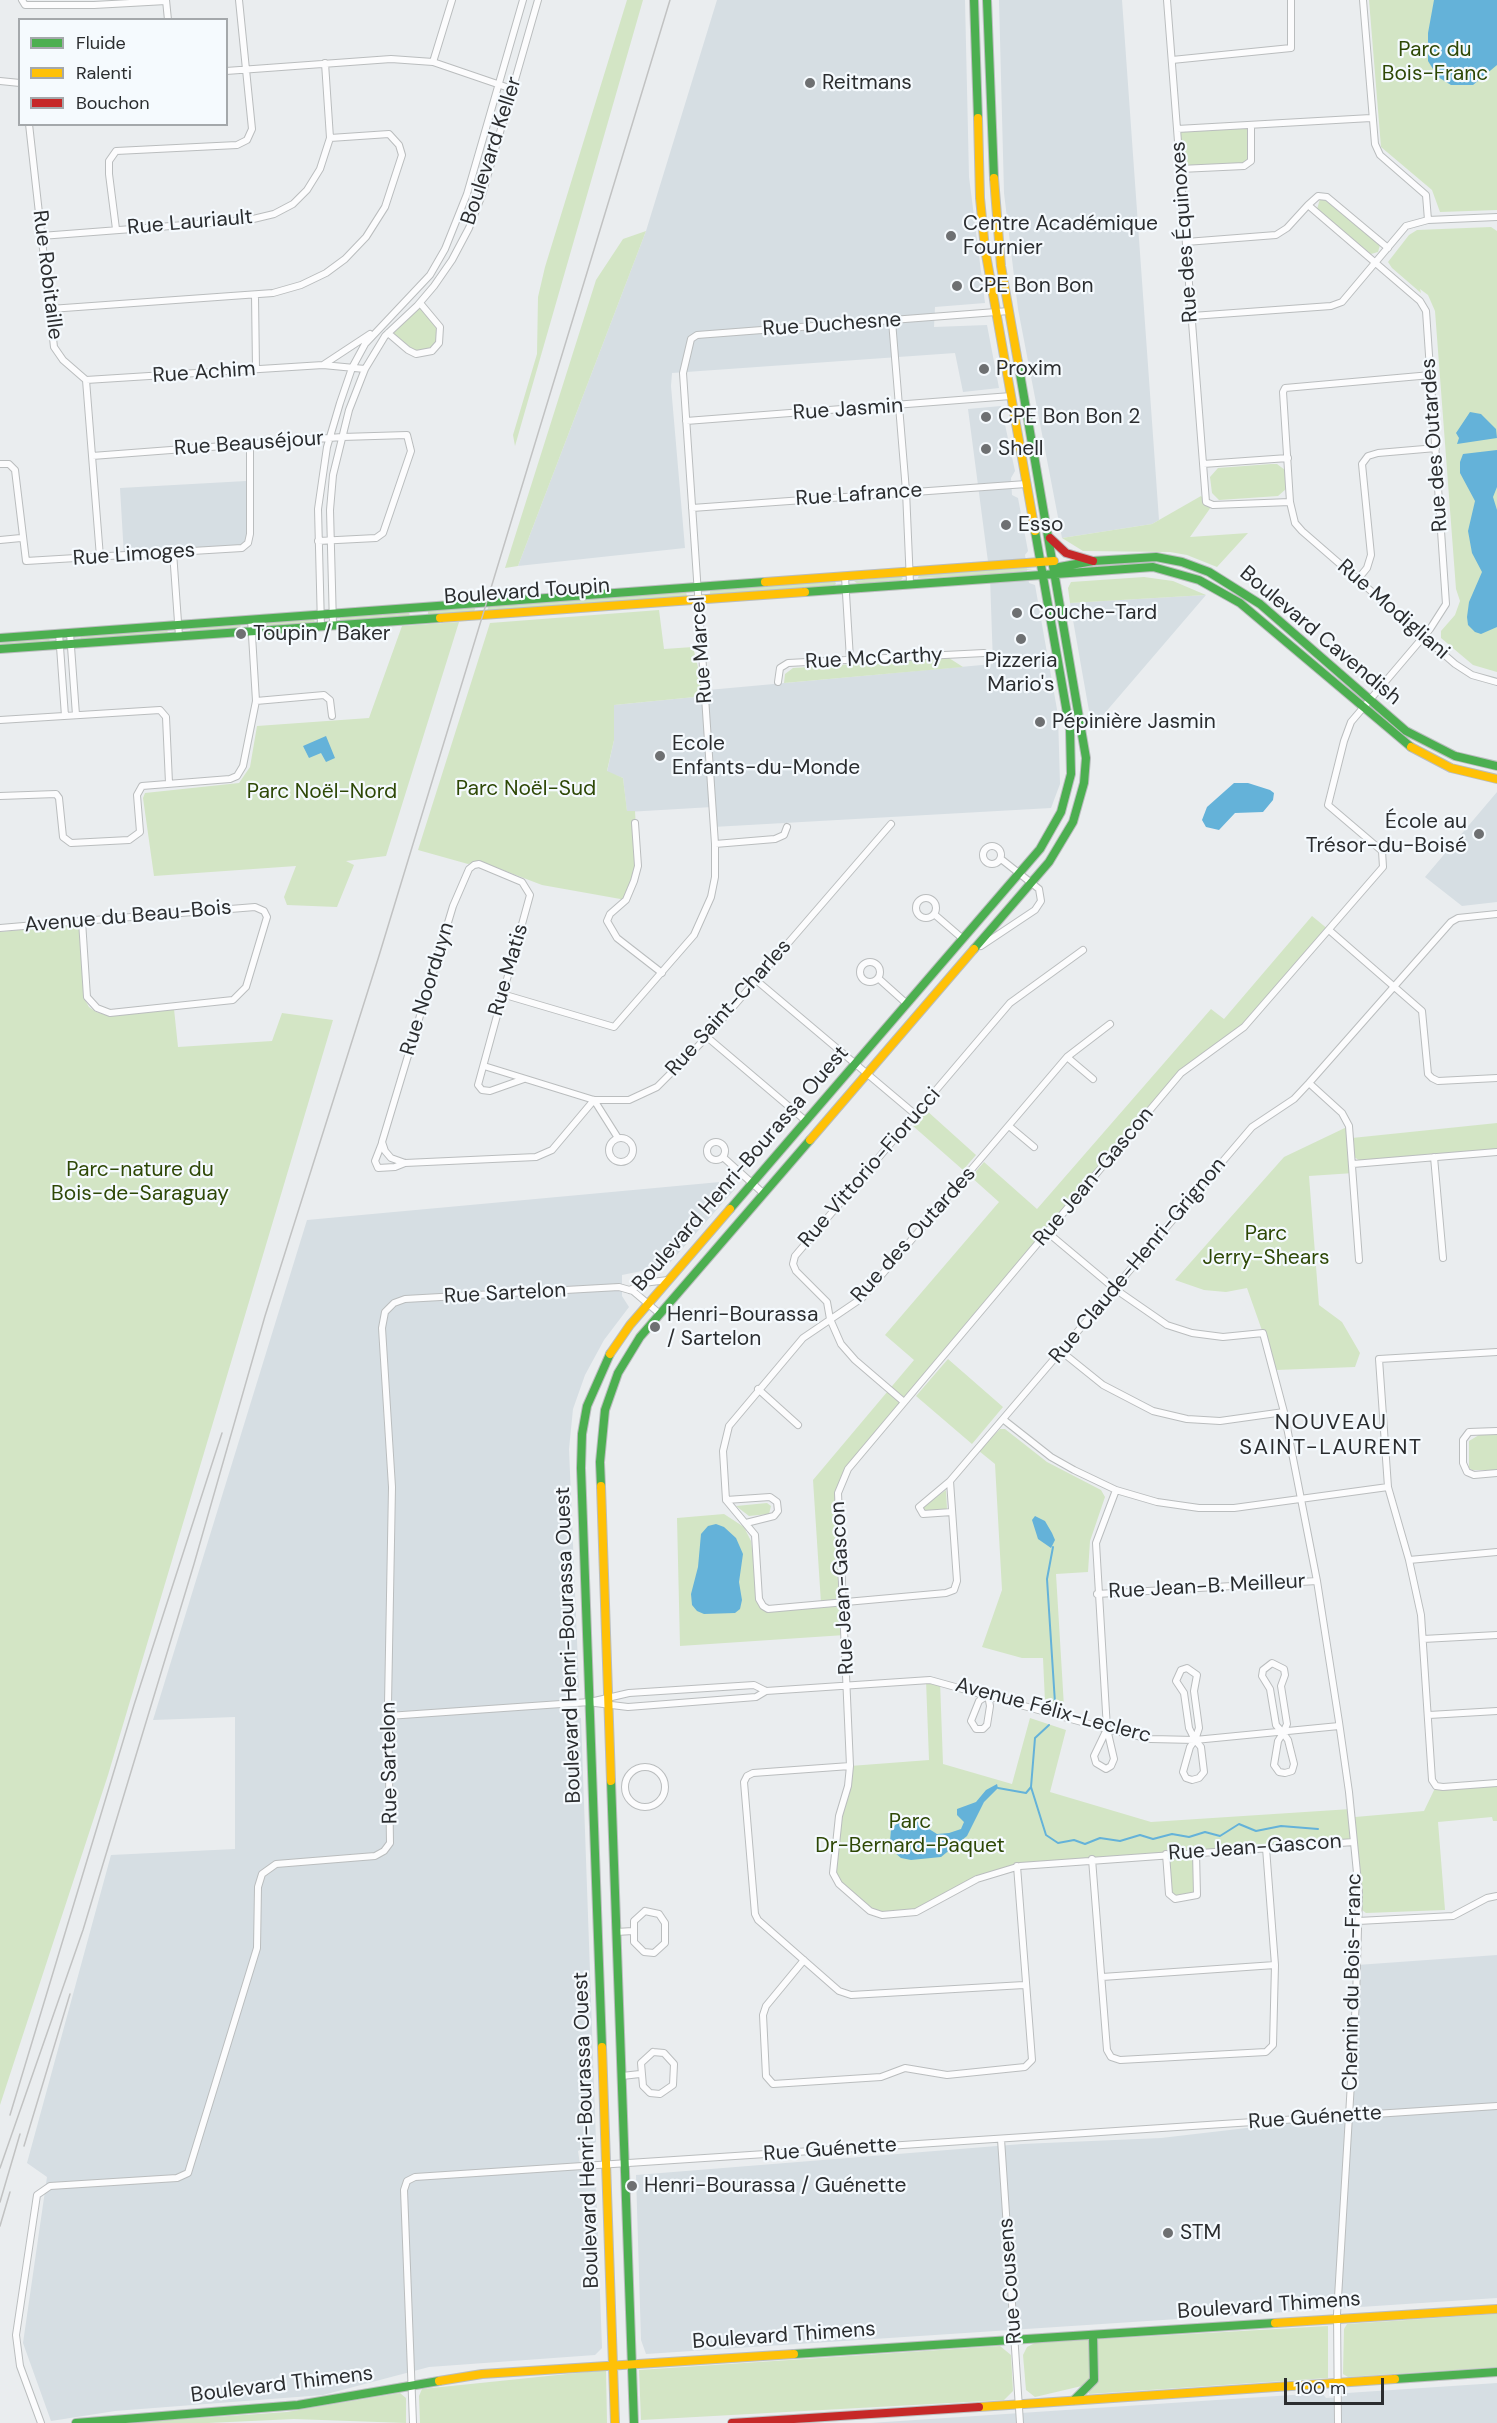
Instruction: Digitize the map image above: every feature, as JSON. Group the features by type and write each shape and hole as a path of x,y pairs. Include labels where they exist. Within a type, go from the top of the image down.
{"main road":[{"name":"Boulevard Henri-Bourassa Ouest","path":"615,2423 581,1468 583,1429 590,1396 604,1363 623,1333 1045,843 1059,819 1068,793 1072,767 1070,730 995,313 980,198 974,0"},
{"name":"Boulevard Henri-Bourassa Ouest","path":"634,2423 601,1433 609,1395 622,1363 660,1314 1032,883 1057,851 1070,829 1080,803 1085,770 1083,729 1009,311 995,210 987,0"},
{"path":"1050,538 1066,553 1093,561"},
{"name":"Boulevard Cavendish","path":"1055,567 1093,561 1162,558 1188,563 1215,575 1260,604 1406,731 1462,759 1497,766"},
{"name":"Boulevard Toupin","path":"0,638 1040,563 1055,567"},
{"name":"Boulevard Toupin","path":"0,649 1042,573 1055,567"},
{"name":"Boulevard Cavendish","path":"1055,567 1153,567 1205,583 1245,607 1400,739 1426,756 1459,770 1497,779"},
{"path":"418,608 419,618"},
{"name":"Boulevard Thimens","path":"76,2423 298,2405 482,2374 1497,2309"},
{"path":"1074,2400 1094,2380 1093,2335"},
{"path":"732,2423 1497,2372"}],"street":[{"path":"22,0 25,5 166,1 168,18"},
{"path":"116,229 108,174 109,161 116,151 237,145 247,140 252,129 239,0"},
{"path":"433,62 453,0"},
{"name":"Boulevard Keller","path":"321,626 318,509 329,438 352,368 364,344 430,275 446,249 467,194 523,0"},
{"name":"Boulevard Keller","path":"333,625 331,540 333,475 342,437 365,369 388,333 420,303 452,260 469,228 482,195 538,0"},
{"name":"Rue des Équinoxes","path":"1167,0 1206,502 1209,504 1290,502"},
{"path":"1172,60 1291,48 1291,0"},
{"path":"1363,0 1371,117 1377,150 1426,195 1428,220"},
{"path":"228,71 391,59 433,62 512,89"},
{"name":"Rue Lauriault","path":"41,236 249,220 274,214 293,204 307,190 320,169 330,138 325,63"},
{"path":"0,81 18,83"},
{"path":"1177,129 1371,117"},
{"path":"1180,169 1244,166 1251,160 1251,125"},
{"name":"Rue Robitaille","path":"28,126 54,347 63,360 86,380"},
{"path":"50,309 255,295 301,285 326,273 345,259 366,237 385,207 402,155 399,145 389,134 330,138"},
{"path":"1186,242 1276,235 1287,228 1318,196 1327,197 1388,248"},
{"name":"Rue des Outardes","path":"1308,206 1424,306 1431,375 1446,604 1424,636 1351,722 1328,805"},
{"path":"1192,316 1331,306 1342,302 1406,226 1428,220 1497,217"},
{"path":"255,295 256,369"},
{"path":"388,333 408,350 425,354 432,351 439,343 440,327 420,303"},
{"name":"Rue Duchesne","path":"683,373 687,345 697,334 1009,311"},
{"path":"892,321 906,491 910,583"},
{"name":"Rue Achim","path":"323,365 351,349 379,327"},
{"name":"Rue Achim","path":"86,380 323,365 365,369"},
{"name":"Rue Marcel","path":"502,994 607,1027 614,1027 694,934 703,918 715,877 715,844 683,373"},
{"path":"1290,502 1283,392 1285,388 1431,375"},
{"path":"86,380 100,557"},
{"name":"Rue Jasmin","path":"686,421 1011,396"},
{"name":"Rue Beauséjour","path":"92,456 342,437 407,435 411,451 383,533 376,538 331,540"},
{"name":"Rue Limoges","path":"21,538 26,561 242,548 248,543 250,534 250,444"},
{"path":"1358,579 1367,568 1371,555 1362,464 1368,456 1378,453 1436,448"},
{"path":"1203,464 1288,459"},
{"path":"0,464 13,466 21,538 0,540"},
{"name":"Rue Lafrance","path":"692,508 1026,484"},
{"name":"Rue Modigliani","path":"1290,502 1297,526 1472,675 1497,682"},
{"path":"318,542 331,540"},
{"path":"173,552 179,636"},
{"path":"845,577 850,659"},
{"path":"0,796 56,794 59,798 63,837 71,843 129,840 140,832 136,795 139,788 169,783 230,779 240,774 256,701 251,620"},
{"path":"59,633 65,716"},
{"path":"70,633 76,715"},
{"name":"Rue McCarthy","path":"778,682 778,673 783,664 984,653"},
{"path":"256,701 324,695 330,700 332,716"},
{"path":"0,720 160,710 166,717 169,783"},
{"name":"Rue Jean-Gascon","path":"1328,805 1382,851 1383,867 1244,1027 1197,1058 1181,1073 904,1402 841,1481 838,1493 850,1766 848,1786 839,1816 833,1873 839,1884 870,1911 882,1915 916,1912 929,1908 977,1879 1017,1866 1354,1842"},
{"path":"635,824 638,866 634,881 626,900 610,914 607,921 616,938 662,973"},
{"name":"Rue Saint-Charles","path":"483,1066 594,1100 614,1102 644,1094 668,1078 707,1037 891,824"},
{"path":"715,844 775,839 784,835 787,827"},
{"path":"1001,859 1032,883"},
{"name":"Rue Noorduyn","path":"500,872 479,864 469,869 453,906 375,1165 378,1168 395,1167 405,1162 545,1155 579,1120 594,1100"},
{"name":"Rue Matis","path":"500,872 522,882 530,895 478,1084 482,1089 490,1091 524,1079"},
{"name":"Boulevard Henri-Bourassa Ouest","path":"972,951 1040,904 1040,891 1032,883"},
{"name":"Avenue du Beau-Bois","path":"0,928 82,921 255,907 264,911 267,917 246,987 234,1000 110,1013 97,1008 87,997 82,921"},
{"path":"934,914 963,939"},
{"name":"Rue Claude-Henri-Grignon","path":"952,1512 923,1515 920,1507 950,1481 1004,1420 1252,1127 1294,1099 1451,922 1458,918 1497,914"},
{"path":"1329,930 1422,1011 1428,1074 1432,1078 1438,1081 1497,1078"},
{"name":"Rue Vittorio-Fiorucci","path":"904,1402 855,1360 841,1344 830,1319 827,1302 822,1293 796,1271 793,1264 795,1256 1016,996 1083,950"},
{"path":"878,978 908,1004"},
{"path":"756,980 916,1115"},
{"name":"Rue des Outardes","path":"726,1500 725,1438 737,1414 803,1338 862,1298 1067,1057 1110,1024"},
{"path":"707,1037 806,1121"},
{"path":"1067,1057 1093,1079"},
{"path":"1309,1083 1346,1119 1353,1164 1359,1260"},
{"path":"594,1100 618,1138"},
{"path":"1009,1126 1034,1147"},
{"path":"382,1142 391,1158 405,1162"},
{"path":"1353,1164 1497,1152"},
{"path":"1434,1157 1443,1258"},
{"path":"724,1158 764,1193"},
{"path":"1047,1232 1115,1289"},
{"name":"Rue Sartelon","path":"41,2423 20,2366 16,2335 37,2195 50,2186 177,2178 189,2170 257,1948 260,1878 268,1867 276,1864 372,1857 386,1849 392,1835 388,1716 392,1487 382,1328 385,1312 394,1303 405,1299 614,1287 630,1290 643,1283 669,1280"},
{"name":"Chemin du Bois-Franc","path":"1115,1289 1167,1325 1192,1333 1223,1337 1263,1333 1284,1413 1302,1498 1340,1726 1354,1842 1358,1921 1337,2319 1338,2423"},
{"path":"630,1290 660,1314"},
{"path":"1062,1352 1102,1385 1153,1411 1187,1419 1220,1421 1284,1413"},
{"path":"1497,1352 1379,1359 1388,1487 1409,1560 1423,1640 1432,1780 1436,1786 1443,1787 1497,1783"},
{"path":"758,1389 798,1425"},
{"path":"1004,1420 1051,1457 1116,1490 1157,1502 1199,1508 1234,1508 1388,1487"},
{"path":"1497,1431 1469,1432 1463,1440 1463,1463 1467,1472 1474,1475 1497,1473"},
{"path":"726,1500 755,1535 759,1599 768,1609 946,1593 954,1590 957,1581 950,1481"},
{"path":"1107,1730 1094,1756 1096,1763 1106,1768 1111,1766 1114,1759 1107,1730 1097,1594 1096,1543 1116,1490"},
{"path":"726,1500 770,1497 777,1502 778,1511 774,1516 746,1523"},
{"path":"1409,1560 1497,1552"},
{"name":"Rue Jean-B. Meilleur","path":"1097,1594 1317,1581"},
{"path":"1423,1640 1497,1635"},
{"path":"1283,1733 1278,1741 1274,1765 1279,1772 1285,1773 1292,1771 1294,1764 1288,1740 1283,1733 1276,1725 1270,1689 1262,1676 1263,1670 1272,1663 1284,1669 1285,1675 1281,1686 1287,1724 1283,1733"},
{"path":"1195,1740 1190,1747 1183,1772 1186,1778 1192,1780 1200,1779 1204,1772 1201,1748 1195,1740 1189,1728 1184,1693 1176,1681 1181,1670 1187,1668 1197,1675 1194,1691 1199,1728 1195,1740"},
{"name":"Avenue Félix-Leclerc","path":"609,1701 628,1707 756,1697 766,1691 930,1680 1107,1730 1151,1739 1195,1740 1340,1726"},
{"name":"Avenue Félix-Leclerc","path":"388,1716 609,1701 629,1694 754,1685 766,1691"},
{"path":"988,1695 990,1706 987,1725 983,1729 976,1729 970,1721 979,1701 988,1695"},
{"path":"1429,1715 1497,1711"},
{"path":"850,1766 753,1773 747,1776 744,1782 755,1914 839,1991 851,1995 1024,1985"},
{"path":"650,1767 662,1778 663,1795 657,1804 642,1808 630,1800 627,1789 628,1778 634,1770 650,1767"},
{"name":"Boulevard Henri-Bourassa Ouest","path":"612,1790 627,1789"},
{"path":"1092,1859 1107,2050 1111,2057 1120,2060 1266,2052 1272,2045 1275,1965 1266,1848"},
{"path":"1166,1854 1169,1894 1175,1899 1197,1895 1196,1852"},
{"path":"804,1960 766,2006 763,2015 766,2076 773,2084 881,2077 906,2068 946,2074 1025,2067 1032,2060 1024,1985 1017,1866"},
{"path":"1358,1921 1453,1916 1486,1898 1497,1896"},
{"path":"655,1911 665,1923 664,1943 654,1953 644,1952 636,1946 633,1931 634,1921 640,1913 655,1911"},
{"path":"616,1932 633,1931"},
{"path":"1102,1977 1275,1965"},
{"path":"653,2052 664,2053 674,2064 673,2085 660,2094 646,2090 640,2074 641,2063 653,2052"},
{"name":"Boulevard Henri-Bourassa Ouest","path":"622,2076 640,2074"},
{"name":"Rue Guénette","path":"413,2423 404,2196 407,2181 420,2176 1497,2106"},
{"name":"Rue Cousens","path":"1001,2139 1020,2423"}],"shaded area":[{"path":"717,0 965,0 969,177 985,303 935,307 934,327 987,325 999,388 963,392 955,353 672,373 671,386 685,548 518,566 646,231"},
{"path":"999,0 1122,0 1159,520 1152,524 1062,538 1018,309 1004,193"},
{"name":"Pépinière Jasmin","path":"1001,406 1015,471 1011,478 1012,495 1018,498 1028,551 1025,555 1029,583 1035,585 1058,715 1060,784 1051,808 713,827 712,807 627,812 623,778 607,772 614,740 614,705 705,696 712,779 708,690 993,664 990,577 968,409"},
{"path":"246,481 250,534 242,548 124,556 120,488"},
{"path":"1206,595 1092,728 1070,603"},
{"name":"École au Trésor-du-Boisé","path":"1497,792 1497,902 1462,906 1425,877"},
{"path":"731,1181 735,1189 667,1266 622,1275 622,1296 629,1307 604,1340 585,1375 573,1409 569,1449 579,1688 566,1694 566,1716 581,1718 596,2142 578,2151 582,2177 596,2184 602,2348 595,2355 429,2367 323,2395 115,2411 51,2421 23,2343 47,2177 27,2163 111,1855 235,1849 235,1717 153,1720 307,1220"},
{"path":"1497,1955 1497,2298 646,2354 641,2340 636,2175 1022,2144 1161,2138 1349,2116 1357,1965"},
{"path":"1497,2383 1497,2423 870,2423 1322,2393 1326,2398 1343,2397 1347,2393"}],"green space":[{"path":"627,0 643,0 515,446 513,435 537,354 538,297 545,267"},
{"name":"Parc du Bois-Franc","path":"1369,0 1497,0 1497,210 1440,212 1432,190 1381,147"},
{"path":"1251,125 1251,161 1244,166 1180,169 1177,129"},
{"path":"1320,199 1325,200 1380,245 1378,252 1371,254 1317,209"},
{"path":"1491,227 1497,231 1497,672 1473,665 1441,638 1441,631 1455,615 1460,601 1456,589 1435,311 1428,295 1420,289 1421,293 1388,262 1409,235 1417,230"},
{"path":"646,231 518,566 505,568 596,280 623,239"},
{"path":"420,307 437,327 436,342 429,350 416,351 392,333"},
{"path":"1277,464 1285,470 1286,489 1278,496 1219,500 1212,493 1210,477 1218,468"},
{"path":"1201,496 1211,507 1190,537 1248,533 1217,567 1187,555 1170,552 1083,551 1062,538 1152,524"},
{"path":"1011,567 1033,569 1003,574 918,578 919,574"},
{"path":"901,576 903,578 900,581 858,584 854,581"},
{"path":"1144,577 1173,581 1206,595 1070,603 1068,588 1071,582"},
{"path":"835,581 836,584 833,586 710,595 710,589"},
{"path":"686,591 687,597 487,611 489,605"},
{"path":"476,606 474,612 428,615 428,609"},
{"name":"Parc Noël-Sud","path":"659,610 664,649 693,647 705,696 614,705 614,740 607,771 623,778 627,811 635,811 638,864 626,900 542,885 479,861 468,864 418,850 490,623"},
{"path":"409,611 410,617 340,622 340,616"},
{"path":"314,618 315,624 262,627 262,621"},
{"name":"Parc Noël-Nord","path":"459,622 386,856 346,861 354,865 337,907 287,905 284,897 296,866 154,876 143,798 145,793 239,783 250,767 257,726 369,718 402,626"},
{"path":"240,623 241,629 190,632 190,626"},
{"path":"167,628 168,634 81,640 80,635"},
{"path":"49,637 50,643 0,646 0,640"},
{"path":"949,658 963,667 784,683 785,674 793,668"},
{"path":"1312,916 1329,930 1244,1027 1197,1058 848,1469 838,1493 845,1635 680,1646 677,1518 724,1514 744,1527 751,1541 759,1599 769,1609 821,1603 813,1480 914,1360 885,1335 999,1202 971,1177 984,1162 1037,1209 1211,1009 1224,1019"},
{"name":"Parc-nature du Bois-de-Saraguay","path":"79,924 84,998 89,1007 96,1012 110,1016 174,1009 178,1047 272,1041 282,1013 333,1020 108,1775 0,2105 0,932"},
{"path":"926,1110 976,1155 963,1170 913,1126"},
{"path":"1497,1123 1497,1149 1362,1162 1354,1157 1352,1138"},
{"name":"Parc Jerry-Shears","path":"1349,1126 1354,1173 1309,1176 1319,1305 1342,1322 1360,1353 1355,1367 1276,1370 1247,1288 1226,1292 1204,1290 1175,1280 1284,1157"},
{"path":"948,1359 1003,1407 972,1444 916,1396"},
{"path":"1000,1429 1005,1429 1047,1462 1101,1490 1105,1497 1090,1541 1088,1572 1056,1574 1064,1707 1045,1702 1043,1658 1022,1658 982,1647 1002,1590 995,1464 979,1451"},
{"path":"1497,1434 1497,1470 1469,1468 1469,1441 1479,1435"},
{"path":"946,1490 947,1509 924,1511 923,1507"},
{"path":"767,1503 771,1506 769,1514 749,1516 736,1506"},
{"name":"Parc Dr-Bernard-Paquet","path":"926,1680 940,1681 943,1764 1012,1784 1030,1718 1066,1730 1050,1792 1151,1822 1351,1809 1354,1842 1033,1864 997,1871 929,1908 882,1915 870,1911 839,1884 833,1860 850,1766 929,1760"},
{"path":"1497,1783 1497,1821 1493,1821 1492,1817 1438,1822 1445,1910 1366,1913 1362,1910 1355,1817 1424,1811 1436,1786"},
{"path":"1191,1857 1194,1860 1196,1891 1192,1896 1173,1894 1170,1863 1173,1858"},
{"path":"1497,2314 1497,2367 1348,2377 1343,2374 1344,2329 1347,2324"},
{"path":"1328,2326 1328,2378 1089,2394 1086,2385 1035,2397 1026,2390 1023,2355 1027,2347 1035,2343"},
{"path":"1000,2346 1011,2355 1013,2391 1004,2400 641,2420 639,2370"},
{"path":"606,2370 607,2423 420,2423 419,2396 422,2389"},
{"path":"400,2393 406,2398 406,2423 294,2419 208,2423 129,2423 287,2412"}],"water":[{"path":"1434,0 1497,0 1497,65 1473,85 1451,85 1438,77 1428,61 1428,33"},
{"path":"1470,412 1481,414 1496,429 1497,438 1457,444 1459,438 1456,433"},
{"path":"1497,450 1497,487 1493,497 1497,510 1497,627 1481,634 1468,625 1467,617 1469,602 1482,572 1472,553 1468,531 1475,501 1460,473 1460,462 1463,454"},
{"path":"326,736 335,758 326,762 321,753 309,758 303,746"},
{"path":"1234,783 1248,783 1270,790 1274,793 1273,800 1263,812 1235,813 1219,830 1206,827 1202,820 1207,807"},
{"path":"1035,1516 1045,1521 1052,1533 1055,1540 1051,1548 1038,1539 1032,1520"},
{"path":"716,1524 724,1527 736,1538 743,1554 739,1582 742,1600 740,1609 735,1613 704,1614 692,1605 691,1594 698,1567 701,1534 708,1526"},
{"path":"997,1784 998,1788 984,1802 967,1836 941,1857 911,1860 901,1858 894,1852 890,1842 891,1829 903,1818 910,1817 937,1834 961,1829 964,1822 957,1815 957,1809 976,1802 986,1790"}],"waterway":[{"path":"1053,1547 1047,1579 1055,1703"},
{"path":"998,1788 1026,1793 1031,1787 1035,1738 1049,1725"},
{"path":"1031,1787 1046,1835 1058,1843 1074,1840 1085,1844 1100,1838 1120,1841 1140,1835 1153,1839 1172,1834 1189,1837 1205,1832 1220,1836 1239,1824 1256,1831 1281,1826 1318,1829"}],"tram line":[{"path":"0,2168 83,1930 194,1564 265,1316 378,959 670,0"},
{"path":"10,2115 134,1705 222,1433"},
{"path":"24,2146 70,1994"},
{"path":"0,2202 20,2134"},
{"path":"0,2226 10,2192"}],"traffic: fast":[{"path":"974,0 978,118"},
{"path":"987,0 994,178"},
{"path":"974,949 1049,862 1073,822 1084,783 1086,758 1018,362"},
{"path":"730,1209 1040,849 1061,812 1071,774 1070,730 1035,531"},
{"path":"1054,568 1093,561 1156,557 1182,562 1209,572 1260,604 1406,731 1455,756 1497,766"},
{"path":"805,592 1153,567 1199,580 1240,603 1411,747"},
{"path":"0,638 765,582"},
{"path":"0,649 440,618"},
{"path":"601,1486 600,1462 605,1410 618,1373 640,1337 810,1140"},
{"path":"602,2047 581,1468 582,1434 587,1406 610,1354"},
{"path":"611,1781 634,2423"},
{"path":"794,2354 1275,2323"},
{"path":"1074,2400 1094,2380 1093,2335"},
{"path":"1395,2379 1497,2372"},
{"path":"76,2423 298,2405 439,2381"}],"traffic: slow":[{"path":"978,118 980,198 985,249 1035,531"},
{"path":"994,178 1001,266 1018,362"},
{"path":"765,582 1054,561"},
{"path":"440,618 805,592"},
{"path":"1411,747 1451,768 1497,779"},
{"path":"810,1140 974,949"},
{"path":"610,1354 630,1325 730,1209"},
{"path":"601,1486 611,1781"},
{"path":"602,2047 615,2423"},
{"path":"1275,2323 1497,2309"},
{"path":"439,2381 482,2374 794,2354"},
{"path":"979,2407 1395,2379"}],"traffic: jam":[{"path":"1050,538 1066,553 1093,561"},
{"path":"732,2423 979,2407"}],"place":[{"name":"Reitmans","path":"810,83"},
{"name":"Centre Académique Fournier","path":"951,236"},
{"name":"CPE Bon Bon","path":"957,286"},
{"name":"Proxim","path":"984,369"},
{"name":"CPE Bon Bon 2","path":"986,417"},
{"name":"Shell","path":"986,449"},
{"name":"Esso","path":"1006,525"},
{"name":"Couche-Tard","path":"1017,613"},
{"name":"Toupin / Baker","path":"241,634"},
{"name":"Pizzeria Mario's","path":"1021,639"},
{"name":"Pépinière Jasmin","path":"1040,722"},
{"name":"Ecole Enfants-du-Monde","path":"660,756"},
{"name":"École au Trésor-du-Boisé","path":"1479,834"},
{"name":"Henri-Bourassa / Sartelon","path":"655,1327"},
{"name":"Henri-Bourassa / Guénette","path":"632,2186"},
{"name":"STM","path":"1168,2233"}],"district":[{"name":"NOUVEAU SAINT-LAURENT","path":"1331,1436"}]}
